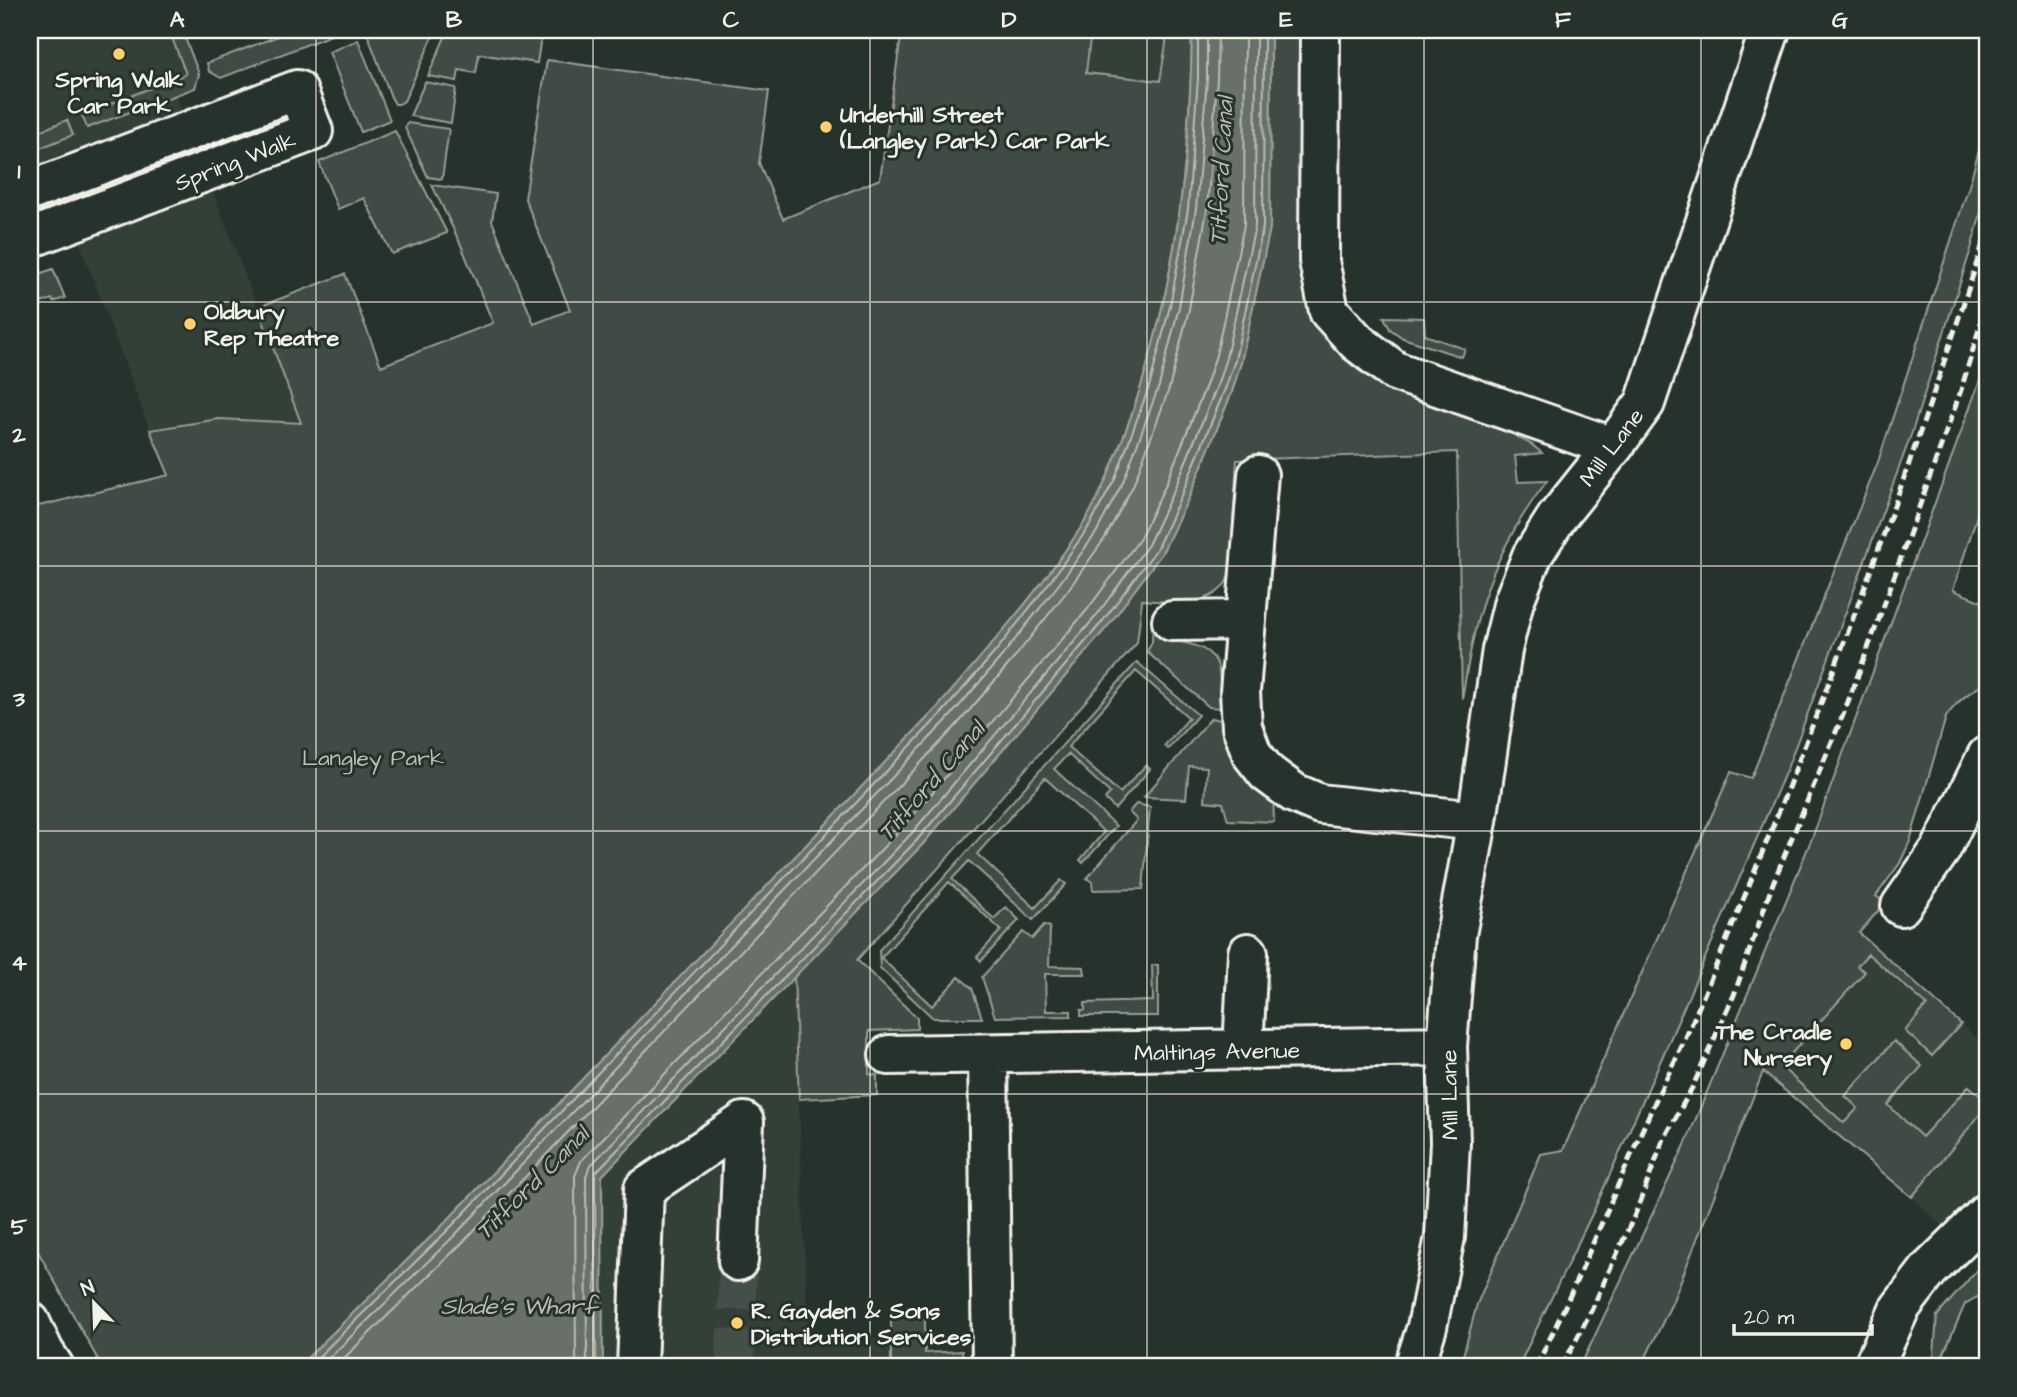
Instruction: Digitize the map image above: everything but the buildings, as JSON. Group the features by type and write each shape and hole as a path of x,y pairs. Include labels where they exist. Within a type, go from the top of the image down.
{"street":[{"path":"1320,30 1319,261 1329,311 1357,342 1395,371 1613,447"},
{"name":"Mill Lane","path":"1415,1367 1427,1326 1445,1237 1450,1143 1447,1046 1456,935 1477,821 1502,650 1514,601 1532,555 1557,517 1645,403 1770,30"},
{"name":"Spring Walk","path":"30,191 297,89 313,131 30,238"},
{"name":"Spring Walk","path":"146,146 162,188"},
{"path":"1258,475 1240,692 1242,727 1252,754 1267,773 1294,793 1320,804 1477,821"},
{"path":"1172,621 1246,620"},
{"path":"1901,906 1941,849 1987,756"},
{"path":"1243,1050 1248,953"},
{"name":"Maltings Avenue","path":"889,1055 1447,1046"},
{"path":"988,1054 992,1367"},
{"path":"636,1367 644,1189 744,1122 738,1261"},
{"path":"1873,1367 1900,1308 1929,1270 1987,1213"},
{"path":"30,1322 54,1367"}],"shaded area":[{"path":"30,30 169,30 186,74 170,80 302,423 219,419 150,430 72,223 30,238"},
{"path":"1091,30 1226,30 1161,81 1085,73"},
{"path":"1859,933 1987,1047 1987,1213 1958,1241 1912,1197 1763,1071"},
{"path":"794,976 808,1340 890,1338 891,1367 603,1367 602,1176"}],"green space":[{"path":"169,30 182,30 199,74 195,88 87,128 82,115 186,74"},
{"path":"294,30 344,30 221,78 209,71 207,63"},
{"path":"366,30 436,30 404,101 399,104 395,104 391,97"},
{"path":"448,30 542,30 537,63 479,54 476,73 459,70 457,81 428,76"},
{"name":"Langley Park","path":"902,30 1091,30 1086,73 1160,81 1166,30 1192,30 1188,132 1167,283 1143,381 1126,430 1089,515 1031,597 937,708 442,1226 298,1367 102,1367 30,1237 30,508 169,475 150,430 219,419 301,423 258,307 345,274 381,366 493,323 461,245 432,185 496,194 492,221 534,324 570,310 525,199 547,60 769,91 759,163 783,219 880,179"},
{"path":"1271,30 1304,30 1323,329 1335,348 1353,366 1381,386 1520,430 1517,437 1542,453 1515,456 1518,482 1547,481 1498,561 1484,597 1462,699 1457,452 1237,460 1230,573 1224,585 1216,593 1193,601 1142,600 1137,643 857,960 917,1018 917,1029 869,1031 869,1074 877,1075 877,1095 799,1099 794,976 922,845 1108,626 1162,553 1189,497 1232,392 1270,228"},
{"path":"358,40 390,120 361,132 329,52"},
{"path":"425,82 456,88 451,123 410,116"},
{"path":"67,120 73,135 30,152 30,135"},
{"path":"1987,122 1987,191 1971,249 1911,435 1788,766 1594,1210 1518,1367 1460,1367 1477,1304 1541,1154 1563,1150 1731,772 1751,778 1878,462 1969,186"},
{"path":"407,123 449,129 442,179 428,177 405,128"},
{"path":"395,131 447,233 392,254 364,198 338,209 319,162"},
{"path":"91,181 100,201 30,228 30,203"},
{"path":"53,269 65,298 53,302 52,299 30,307 30,277"},
{"path":"1384,317 1424,318 1425,335 1465,349 1462,357 1403,338 1390,329"},
{"path":"1987,361 1987,485 1953,590 1987,604 1987,683 1964,697 1946,717 1910,841 1900,863 1876,896 1885,903 1859,933 1961,1024 1932,1056 1905,1031 1927,1005 1868,954 1857,966 1865,972 1780,1066 1844,1123 1858,1108 1845,1096 1894,1041 1922,1066 1888,1105 1922,1137 1969,1086 1987,1102 1987,1106 1912,1197 1763,1072 1672,1303 1641,1367 1580,1367 1685,1145 1812,838"},
{"path":"1165,613 1163,640 1201,648 1217,663 1220,708 1209,707 1147,652 1152,642 1153,614"},
{"path":"1137,662 1198,715 1168,749 1164,746 1189,718 1136,671 1068,747 1120,793 1146,765 1150,769 1115,809 1105,799 1110,793 1068,754 1054,769 1116,826 1083,863 1080,860 1104,832 1045,778 977,854 1035,908 1061,880 1066,884 1033,920 969,861 952,879 994,919 1006,907 1019,920 981,961 977,957 1001,930 949,882 881,958 932,1006 959,977 972,988 982,1018 933,1018 880,968 879,950"},
{"path":"1211,718 1221,720 1222,732 1231,753 1273,796 1274,822 1228,820 1223,803 1205,801 1207,767 1189,766 1186,799 1144,797"},
{"path":"1136,804 1150,807 1143,889 1093,890 1092,882 1087,878 1137,820 1129,812"},
{"path":"1044,925 1050,927 1049,966 1084,967 1085,974 1045,974 1046,1011 1071,1011 1071,1016 995,1017 982,977 1023,932 1032,939"},
{"path":"1152,965 1158,965 1158,1016 1081,1016 1085,1003 1153,1001"},
{"path":"1987,1258 1987,1300 1977,1297 1965,1304 1938,1367 1933,1367 1937,1316"},
{"path":"925,1313 925,1353 962,1351 963,1367 891,1367 891,1314"}],"water":[{"path":"1192,30 1271,30 1270,228 1232,392 1189,497 1162,553 1108,626 922,845 602,1176 603,1367 298,1367 442,1226 937,708 1031,597 1066,550 1089,515 1111,467 1143,381 1156,332 1183,183"}],"tunnel":[{"path":"735,1367 738,1261"}],"railway":[{"path":"1536,1367 1686,1037 1808,738 1919,435 1987,231"},
{"path":"1562,1367 1636,1212 1663,1141 1693,1086 1734,995 1773,883 1843,715 1880,616 1961,390 1987,302"}],"place":[{"name":"Spring Walk Car Park","path":"119,54"},
{"name":"Underhill Street (Langley Park) Car Park","path":"826,127"},
{"name":"Oldbury Rep Theatre","path":"190,324"},
{"name":"The Cradle Nursery","path":"1846,1044"},
{"name":"R. Gayden & Sons Distribution Services","path":"737,1323"}],"water label":[{"name":"Titford Canal","path":"1221,171"},
{"name":"Titford Canal","path":"931,781"},
{"name":"Titford Canal","path":"532,1183"},
{"name":"Slade's Wharf","path":"519,1306"}]}
